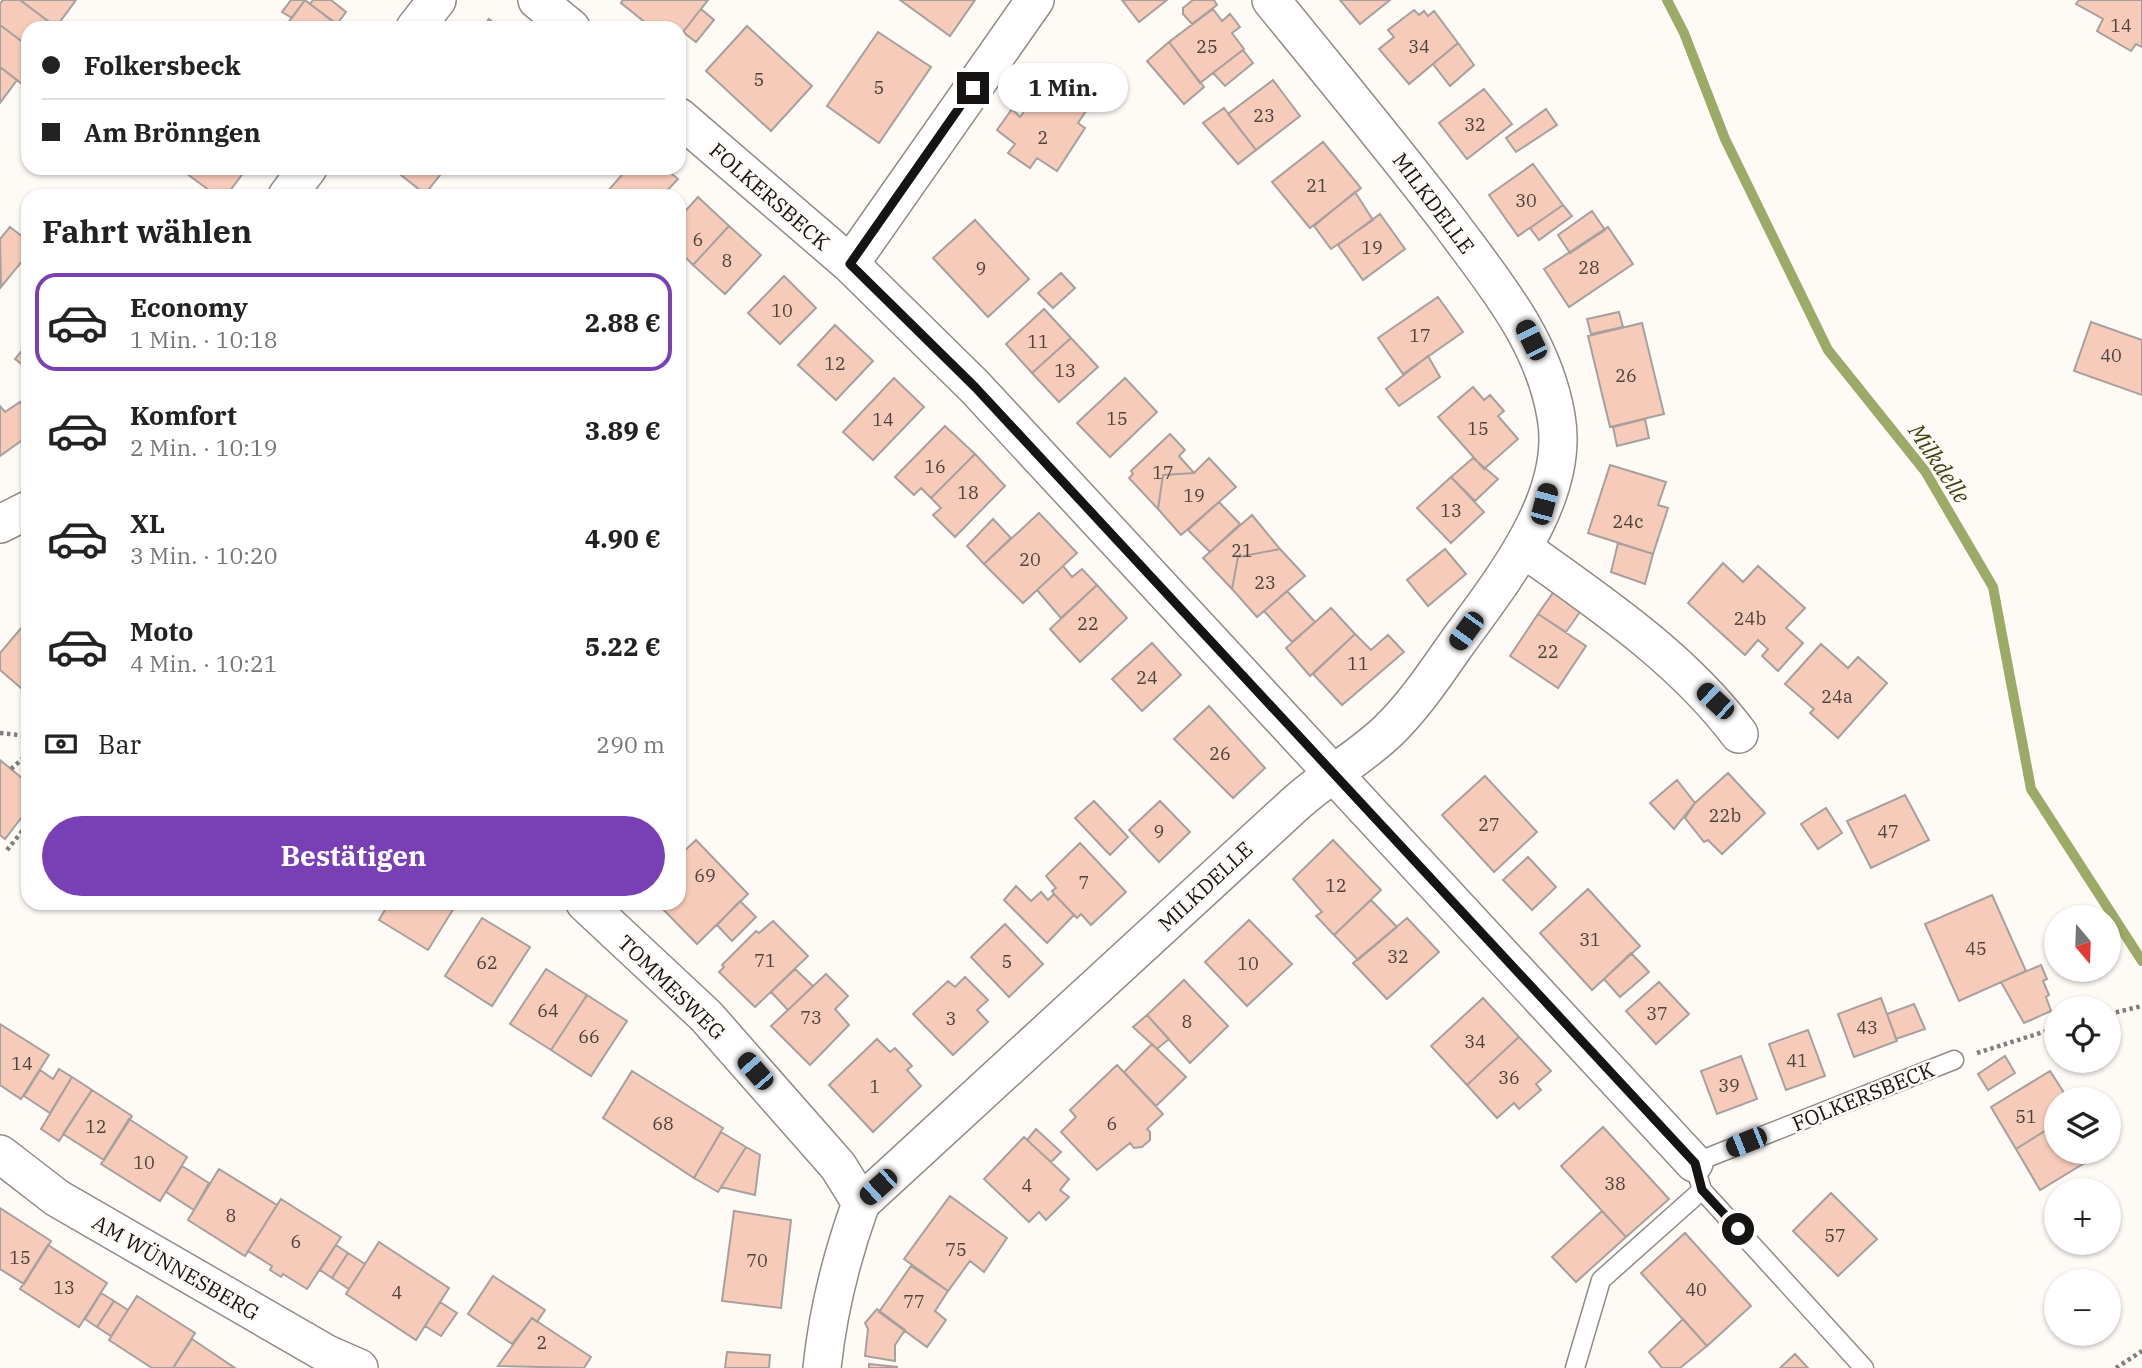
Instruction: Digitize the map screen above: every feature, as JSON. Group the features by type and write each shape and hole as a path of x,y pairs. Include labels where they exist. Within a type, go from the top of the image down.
{"street":[{"path":"420,21 437,0"},
{"path":"537,0 562,21"},
{"path":"850,264 1035,0"},
{"name":"MILKDELLE","path":"861,1203 1302,798 1388,731 1438,669 1523,548 1544,504 1557,455 1557,419 1542,363 1519,316 1401,158 1270,0"},
{"name":"FOLKERSBECK","path":"686,123 850,264 975,387 1335,772 1698,1176"},
{"path":"0,524 21,514"},
{"path":"1523,548 1649,639 1715,701 1739,734"},
{"name":"TOMMESWEG","path":"592,910 706,1016 838,1166 861,1203"},
{"name":"AM WÜNNESBERG","path":"0,1154 57,1198 327,1354 359,1368"},
{"path":"822,1368 828,1316 843,1252 861,1203"}],"lane":[{"name":"FOLKERSBECK","path":"1864,1368 1698,1176 1954,1060"},
{"path":"1575,1368 1601,1280 1698,1176"}],"path":[{"path":"0,733 21,735"},
{"path":"11,769 21,760"},
{"path":"7,850 21,833"},
{"path":"2121,1011 2142,1006"},
{"path":"1954,1060 2044,1032"},
{"path":"2116,1368 2142,1351"}],"building":[{"path":"3,0 20,0 48,21 21,21 21,41 0,25 0,4"},
{"path":"20,0 76,0 60,21 48,21"},
{"path":"291,0 305,0 292,18 282,12"},
{"path":"305,0 332,21 289,21"},
{"path":"313,0 331,0 346,12 339,21 333,21 310,4"},
{"path":"623,0 708,0 686,28 686,21 643,21 621,3"},
{"path":"900,0 975,0 950,36"},
{"path":"1122,0 1167,0 1139,22"},
{"path":"1193,0 1214,0 1217,5 1192,24 1183,14 1183,8"},
{"path":"1340,0 1390,0 1360,24"},
{"path":"2079,0 2142,0 2142,47 2136,44 2131,51 2097,31 2103,19 2076,4"},
{"path":"701,9 714,20 696,42 686,34 686,28"},
{"path":"1213,9 1222,21 1230,14 1240,27 1232,33 1244,49 1200,83 1169,42"},
{"path":"1414,10 1419,15 1424,11 1428,16 1434,11 1458,43 1409,84 1379,49 1394,37 1388,30"},
{"path":"0,25 21,41 21,83 0,67"},
{"path":"747,26 812,86 771,131 706,71"},
{"path":"878,32 931,67 879,143 827,106"},
{"path":"1169,42 1204,87 1184,104 1147,61"},
{"path":"1458,43 1474,65 1450,86 1433,64"},
{"path":"1243,50 1253,63 1225,86 1213,73"},
{"path":"0,67 17,80 0,103"},
{"path":"1273,80 1300,116 1256,150 1228,114"},
{"path":"1484,89 1512,124 1467,159 1439,123"},
{"path":"1060,91 1088,108 1078,123 1085,128 1057,171 1037,158 1030,168 1008,153 1015,144 997,130 1012,109 1020,117 1037,94 1052,104"},
{"path":"1224,108 1256,150 1238,164 1203,123"},
{"path":"1546,109 1557,125 1516,152 1506,138"},
{"path":"1323,142 1361,188 1310,228 1272,182"},
{"path":"1533,164 1563,205 1518,236 1489,195"},
{"path":"188,175 242,175 231,189 208,189"},
{"path":"401,175 440,175 429,189 419,189"},
{"path":"622,175 673,175 678,179 669,189 610,189"},
{"path":"1355,192 1373,220 1331,249 1314,226"},
{"path":"698,197 729,226 693,265 686,258 686,210"},
{"path":"1563,205 1572,216 1539,240 1530,228"},
{"path":"1592,211 1605,230 1570,253 1558,235"},
{"path":"1380,214 1405,249 1363,280 1338,245"},
{"path":"975,220 1029,279 988,317 933,258"},
{"path":"729,226 761,255 725,294 693,265"},
{"path":"10,227 21,236 21,263 1,287 0,239"},
{"path":"1608,227 1633,264 1569,307 1544,269"},
{"path":"1061,273 1075,288 1053,308 1038,293"},
{"path":"784,276 816,308 780,344 748,313"},
{"path":"1438,297 1463,332 1403,374 1378,338"},
{"path":"1044,309 1071,338 1032,373 1006,344"},
{"path":"1619,312 1623,327 1591,334 1587,319"},
{"path":"2091,322 2142,340 2142,395 2074,371"},
{"path":"1642,323 1664,414 1610,427 1588,336"},
{"path":"835,325 873,361 836,400 798,365"},
{"path":"1071,338 1098,367 1059,402 1032,373"},
{"path":"21,352 21,364 15,359"},
{"path":"1428,356 1440,377 1399,406 1386,389"},
{"path":"894,378 924,407 873,460 843,432"},
{"path":"1125,378 1157,412 1110,457 1077,423"},
{"path":"1473,387 1484,400 1490,395 1504,411 1498,416 1518,439 1484,469 1438,417"},
{"path":"21,404 21,441 0,456 0,406 5,412"},
{"path":"1645,419 1649,438 1617,446 1613,427"},
{"path":"945,426 975,454 931,498 921,488 914,495 895,477"},
{"path":"1170,434 1185,450 1179,456 1194,473 1163,475 1158,509 1129,478 1133,474 1131,471"},
{"path":"975,454 1005,486 955,537 933,515 941,508 931,498"},
{"path":"1209,458 1236,487 1181,535 1158,509 1163,475 1194,473"},
{"path":"1473,458 1498,479 1475,501 1451,477"},
{"path":"1610,465 1666,482 1658,505 1668,508 1653,554 1588,533"},
{"path":"1451,477 1484,512 1451,543 1417,508"},
{"path":"1219,502 1240,524 1210,552 1188,530"},
{"path":"1039,513 1077,553 1023,603 984,564"},
{"path":"1252,515 1280,549 1238,557 1232,589 1203,558"},
{"path":"993,519 1011,538 984,564 967,546"},
{"path":"1618,543 1653,554 1645,584 1611,572"},
{"path":"1280,549 1305,576 1257,617 1232,589 1238,557"},
{"path":"1445,549 1466,574 1428,606 1407,580"},
{"path":"1723,563 1743,582 1758,566 1805,608 1786,628 1803,643 1778,671 1762,656 1768,649 1758,640 1745,655 1688,603"},
{"path":"1063,566 1072,577 1082,569 1097,585 1061,618 1037,590"},
{"path":"1097,585 1127,618 1080,662 1050,629"},
{"path":"1555,590 1582,609 1566,632 1538,614"},
{"path":"1287,591 1315,622 1292,642 1264,611"},
{"path":"1331,608 1355,634 1310,676 1286,648"},
{"path":"1538,614 1586,646 1558,688 1510,656"},
{"path":"21,628 21,688 0,670 0,653"},
{"path":"1355,634 1371,650 1388,635 1404,652 1342,705 1313,674"},
{"path":"1152,643 1181,675 1142,711 1112,679"},
{"path":"1821,644 1848,668 1858,657 1887,683 1838,738 1810,713 1814,709 1785,684"},
{"path":"1209,706 1265,768 1233,798 1174,739"},
{"path":"0,760 21,777 21,818 5,839 0,835"},
{"path":"1728,773 1765,813 1722,854 1708,840 1704,842 1685,818 1695,803"},
{"path":"1485,776 1537,832 1494,872 1442,815"},
{"path":"1677,780 1695,803 1674,829 1650,803"},
{"path":"1905,795 1929,840 1871,868 1847,821"},
{"path":"1094,801 1128,837 1110,855 1075,818"},
{"path":"1160,801 1190,832 1159,862 1129,830"},
{"path":"1826,808 1842,833 1818,849 1801,824"},
{"path":"696,840 748,894 697,944 664,910 686,910 686,849"},
{"path":"1333,840 1381,890 1334,935 1316,916 1322,912 1293,879"},
{"path":"1080,843 1126,892 1091,925 1081,914 1077,918 1054,894 1052,891 1056,888 1046,876"},
{"path":"1528,857 1556,887 1532,910 1503,880"},
{"path":"1016,886 1031,901 1041,892 1048,900 1054,894 1074,915 1047,943 1004,900"},
{"path":"1588,889 1640,946 1592,990 1540,933"},
{"path":"1992,895 2026,971 1959,1001 1925,924"},
{"path":"1371,900 1397,927 1358,960 1334,935"},
{"path":"740,901 756,917 732,941 717,925"},
{"path":"385,910 453,910 428,950 379,920"},
{"path":"482,918 530,947 492,1006 445,976"},
{"path":"1407,918 1439,952 1387,999 1353,963"},
{"path":"1249,920 1292,964 1247,1006 1205,962"},
{"path":"773,921 808,956 755,1007 719,972 724,967 722,965 756,931 759,933"},
{"path":"1005,924 1043,964 1009,997 971,957"},
{"path":"1631,953 1649,972 1620,997 1604,979"},
{"path":"2041,965 2044,972 2043,981 2049,995 2044,996 2044,1014 2024,1023 2001,982"},
{"path":"546,969 587,995 551,1050 510,1024"},
{"path":"795,969 813,986 788,1010 771,992"},
{"path":"826,974 848,996 835,1009 849,1025 810,1065 771,1026"},
{"path":"965,977 988,1000 977,1010 988,1022 953,1055 913,1014 948,981 955,987"},
{"path":"1184,980 1228,1026 1190,1063 1147,1015"},
{"path":"1659,982 1689,1014 1656,1044 1626,1011"},
{"path":"587,995 627,1021 591,1076 551,1050"},
{"path":"1483,998 1519,1037 1467,1085 1431,1046"},
{"path":"1881,998 1897,1041 1854,1057 1838,1014"},
{"path":"1914,1004 1925,1029 1896,1039 1887,1014"},
{"path":"1147,1015 1169,1039 1157,1049 1133,1027"},
{"path":"0,1024 49,1055 21,1099 0,1085"},
{"path":"1808,1030 1825,1076 1786,1090 1769,1044"},
{"path":"1519,1037 1551,1071 1536,1084 1541,1090 1519,1109 1514,1103 1497,1118 1467,1085"},
{"path":"877,1039 890,1052 895,1048 912,1066 907,1070 921,1086 873,1132 829,1085"},
{"path":"1152,1044 1186,1077 1156,1106 1124,1072"},
{"path":"1741,1056 1757,1099 1717,1114 1701,1071"},
{"path":"2005,1056 2015,1073 1988,1090 1978,1074"},
{"path":"1117,1065 1163,1114 1147,1129 1150,1132 1150,1140 1142,1147 1134,1148 1130,1143 1097,1170 1061,1132 1076,1117 1070,1110"},
{"path":"59,1069 72,1077 50,1113 24,1096 40,1070 53,1079"},
{"path":"632,1071 723,1128 694,1178 603,1118"},
{"path":"2047,1073 2051,1073 2060,1087 2044,1087 2044,1132 2016,1149 1991,1107"},
{"path":"72,1077 92,1090 59,1141 41,1129"},
{"path":"92,1090 132,1116 104,1160 63,1134"},
{"path":"129,1119 187,1157 160,1201 101,1164"},
{"path":"1603,1127 1669,1199 1626,1237 1561,1166"},
{"path":"1036,1129 1061,1152 1051,1162 1027,1140"},
{"path":"721,1132 746,1147 718,1192 694,1178"},
{"path":"2044,1132 2044,1164 2083,1164 2060,1178 2044,1178 2044,1188 2040,1190 2016,1149"},
{"path":"1024,1137 1069,1179 1060,1190 1069,1197 1046,1220 1039,1212 1029,1222 984,1179"},
{"path":"746,1147 760,1155 755,1195 721,1187"},
{"path":"182,1166 209,1183 194,1210 166,1192"},
{"path":"219,1169 277,1205 245,1256 188,1220"},
{"path":"1831,1193 1877,1239 1838,1276 1793,1231"},
{"path":"950,1196 1007,1238 984,1272 970,1261 948,1291 904,1259"},
{"path":"281,1199 341,1237 307,1289 283,1274 281,1277 270,1270 272,1266 248,1251"},
{"path":"0,1208 51,1241 24,1284 0,1269"},
{"path":"734,1211 791,1220 781,1308 722,1301"},
{"path":"1602,1211 1626,1237 1576,1282 1552,1257"},
{"path":"1685,1233 1751,1306 1707,1346 1641,1273"},
{"path":"379,1242 449,1288 416,1340 346,1294"},
{"path":"48,1245 107,1283 79,1327 20,1289"},
{"path":"336,1245 348,1253 332,1278 320,1270"},
{"path":"348,1253 365,1264 349,1289 332,1278"},
{"path":"911,1266 948,1291 935,1311 946,1320 927,1347 879,1312"},
{"path":"493,1276 545,1310 537,1322 532,1318 512,1344 468,1314"},
{"path":"101,1293 114,1301 97,1327 85,1319"},
{"path":"137,1296 195,1333 173,1368 152,1368 109,1340"},
{"path":"114,1301 128,1310 111,1336 97,1327"},
{"path":"440,1302 457,1313 441,1336 425,1326"},
{"path":"877,1309 905,1330 895,1345 895,1361 865,1356 868,1329 865,1323"},
{"path":"532,1318 591,1357 584,1368 498,1366"},
{"path":"1683,1319 1707,1346 1680,1368 1662,1368 1649,1352"},
{"path":"192,1339 235,1368 173,1368"},
{"path":"727,1352 770,1355 769,1368 725,1368"},
{"path":"1795,1354 1808,1368 1780,1368"},
{"path":"869,1364 897,1367 897,1368 869,1368"}],"waterway":[{"name":"Milkdelle","path":"1667,0 1684,33 1725,139 1828,350 1925,471 1993,587 2031,789 2142,961"}],"route":[{"path":"973,88 850,264 975,387 1373,813 1695,1163 1702,1190 1738,1229"}]}
